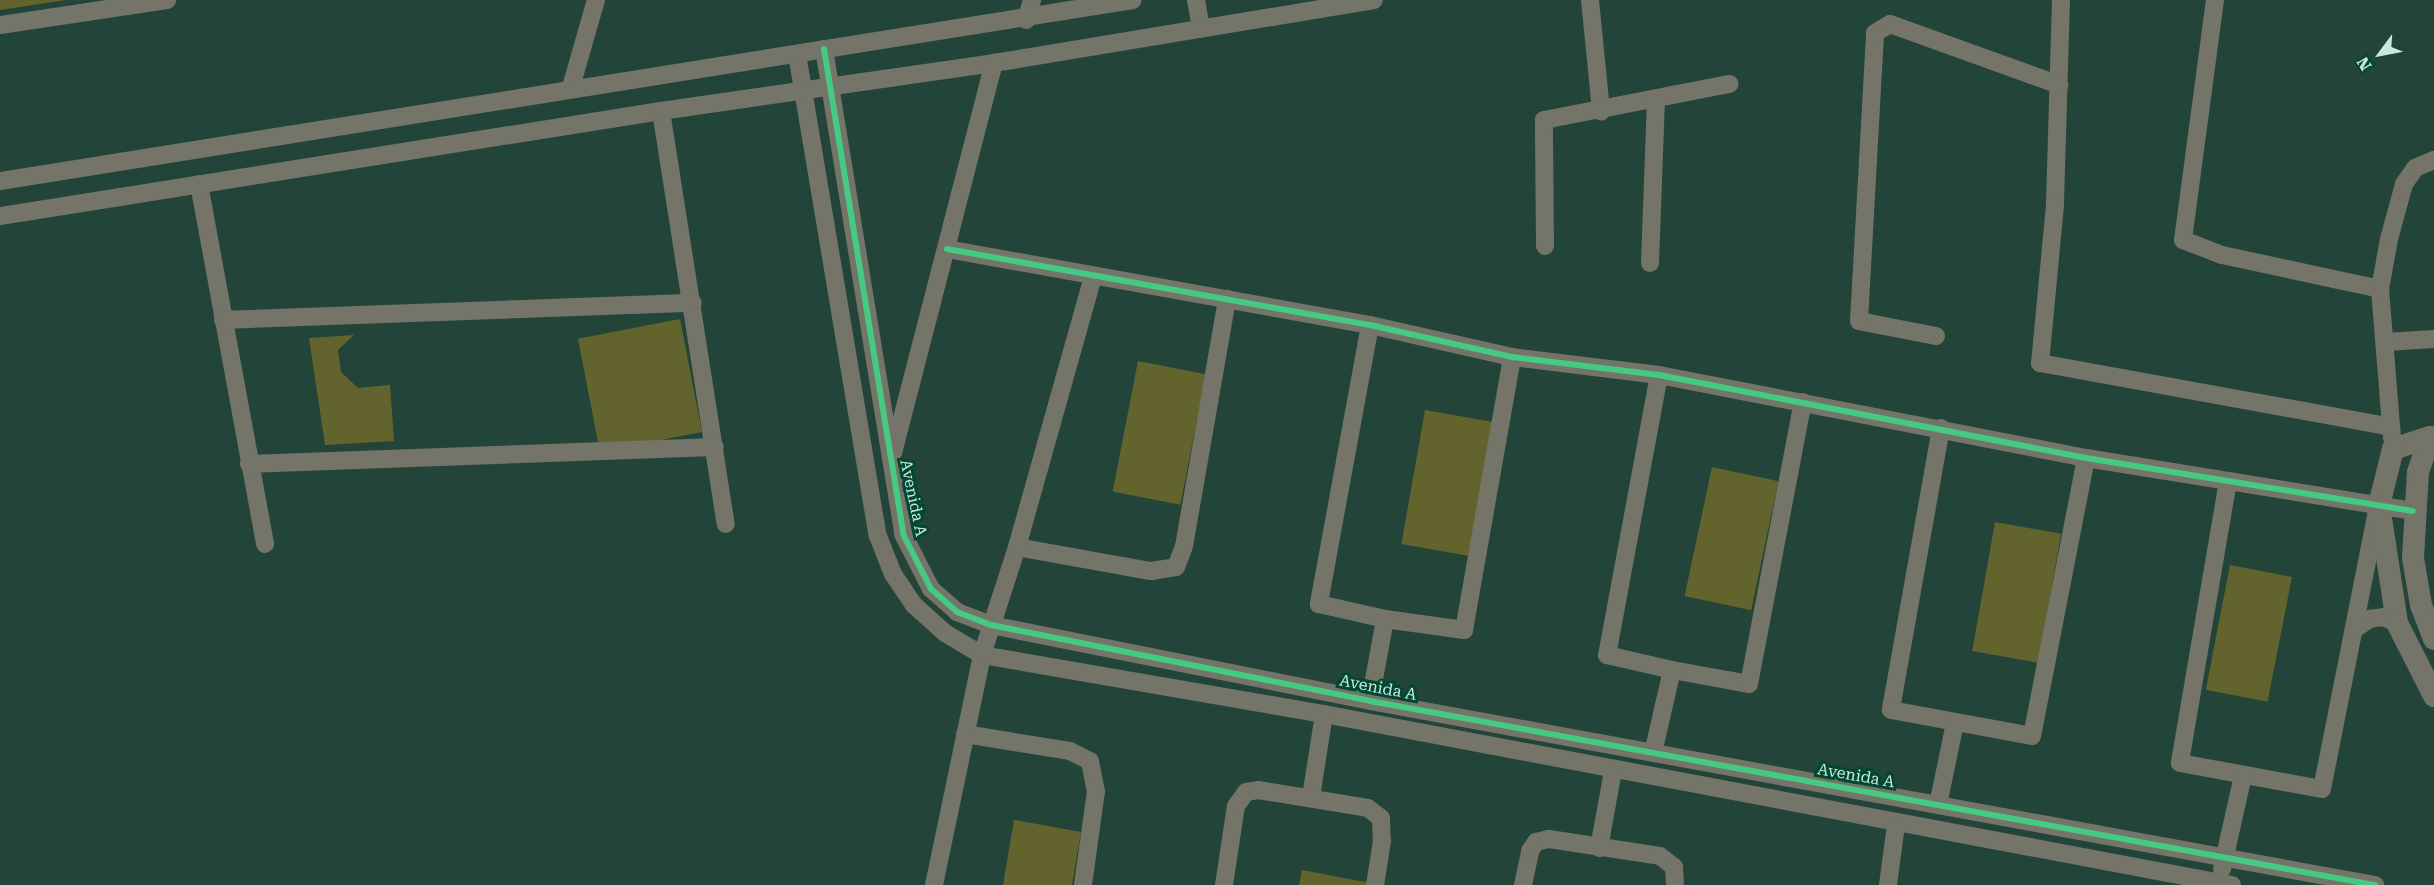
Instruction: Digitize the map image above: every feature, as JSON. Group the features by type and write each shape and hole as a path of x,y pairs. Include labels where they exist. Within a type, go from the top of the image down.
{"street":[{"path":"0,25 167,0"},
{"path":"571,87 596,0"},
{"path":"1026,20 1032,0"},
{"path":"0,181 571,87 1026,20 1132,0"},
{"path":"1196,0 1201,29"},
{"path":"0,216 661,111 804,93 1374,0"},
{"path":"1590,0 1601,111"},
{"path":"2061,0 2055,205 2040,363 2392,438 2432,438 2418,472 2413,512 2413,558 2421,605 2434,639"},
{"path":"2215,0 2182,240 2222,255 2380,289"},
{"path":"1936,336 1859,321 1875,33 1890,24 2059,86"},
{"name":"Avenida A","path":"824,49 903,534 916,564 931,589 957,612 991,625 1370,701 2375,885"},
{"path":"797,54 878,536 893,574 914,605 945,633 982,655 1324,714 2181,881 2225,884 2224,857 2243,776"},
{"path":"891,460 994,63"},
{"path":"1545,246 1544,120 1601,111 1730,84"},
{"path":"1650,263 1656,100"},
{"path":"661,111 726,524"},
{"path":"2228,482 2180,763 2322,789 2392,438 2380,289 2389,239 2404,184 2415,168 2434,160"},
{"path":"199,184 265,544"},
{"path":"947,249 1370,325 1512,357 1659,375 2086,458 2413,512"},
{"path":"934,885 982,655 1017,547 1093,276"},
{"path":"1017,547 1151,570 1176,567 1184,546 1227,299"},
{"path":"223,320 693,303"},
{"path":"1370,325 1319,604 1385,620 1464,630 1512,357"},
{"path":"2385,342 2434,339"},
{"path":"1659,375 1607,655 1672,670 1749,684 1803,402"},
{"path":"1941,428 1891,710 2032,736 2086,458"},
{"path":"249,464 715,447"},
{"path":"2379,505 2397,623 2434,696"},
{"path":"2354,630 2369,619 2383,617 2397,623"},
{"path":"1370,701 1385,620"},
{"path":"1653,753 1672,670"},
{"path":"1311,796 1324,714"},
{"path":"1938,805 1955,723"},
{"path":"965,734 1070,751 1090,761 1096,791 1083,885"},
{"path":"1599,848 1621,773 1633,750"},
{"path":"1224,885 1236,806 1246,792 1311,796 1368,808 1381,819 1382,841 1375,885"},
{"path":"1888,885 1896,825"},
{"path":"1523,885 1530,851 1536,842 1549,839 1660,856 1674,867 1675,885"}],"shaded area":[{"path":"0,0 66,0 0,10"},
{"path":"680,319 702,432 600,452 578,339"},
{"path":"354,335 338,350 341,372 358,388 390,385 394,441 325,445 309,338"},
{"path":"1138,361 1206,374 1180,505 1113,492"},
{"path":"1425,410 1493,422 1469,556 1401,544"},
{"path":"1712,467 1779,481 1751,610 1685,596"},
{"path":"1995,522 2061,534 2038,663 1972,651"},
{"path":"2230,565 2292,577 2268,702 2206,690"},
{"path":"1014,820 1081,832 1072,885 1003,885"},
{"path":"1302,870 1370,883 1369,885 1299,885"}],"cycle path":[{"path":"824,49 903,534 931,589 957,612 991,625 1370,701 2375,885"},
{"path":"947,249 1370,325 1512,357 1659,375 2086,458 2413,511"}]}
